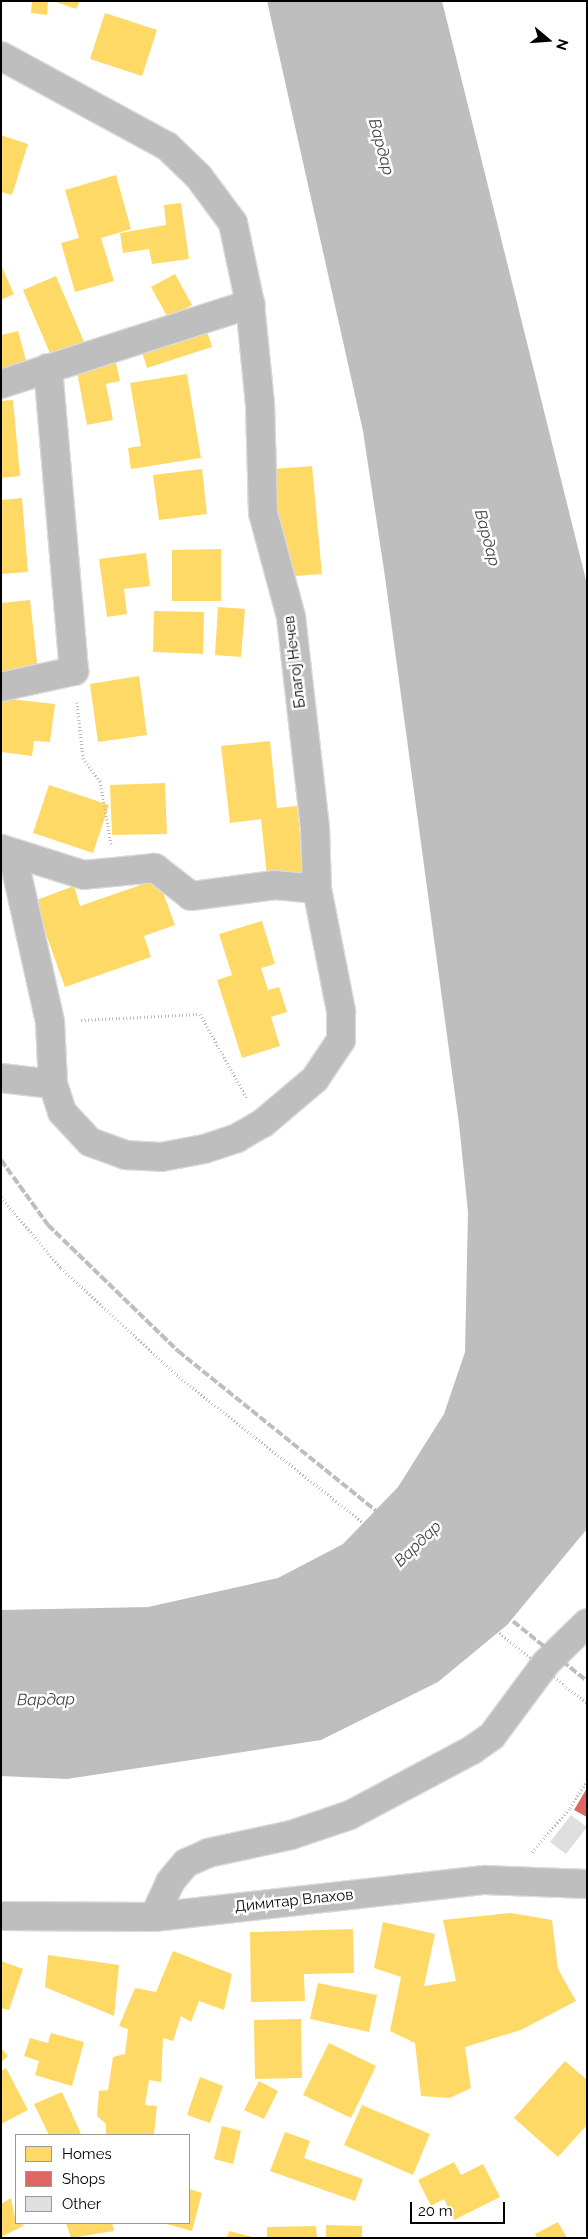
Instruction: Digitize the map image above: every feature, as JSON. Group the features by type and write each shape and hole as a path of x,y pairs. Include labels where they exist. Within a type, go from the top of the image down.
{"street":[{"name":"Благој Нечев","path":"1,56 167,146 199,177 233,223 250,304 260,404 263,513 291,617 315,827 317,888 341,1011 341,1040 315,1079 263,1123 204,1149 161,1158 125,1155 90,1142 62,1112 53,1084 50,1022 7,853"},
{"path":"1,384 250,304"},
{"path":"1,687 74,671 48,368"},
{"path":"7,853 84,875 155,868 191,896 275,885 317,888"},
{"path":"1,1078 53,1084"},
{"path":"154,1916 170,1882 186,1863 208,1853 290,1835 350,1815 472,1750 492,1736 546,1663 587,1623"},
{"name":"Димитар Влахов","path":"1,1916 154,1916 506,1881 587,1884"}],"path":[{"path":"74,671 83,758 100,781 116,871"},
{"path":"50,1022 200,1014 263,1123"},
{"path":"1,1197 61,1268 179,1377 587,1703"},
{"path":"506,1881 570,1808 587,1781"}],"water":[{"name":"Вардар","path":"267,1 442,1 587,584 587,1529 507,1625 438,1682 321,1740 67,1779 1,1776 1,1610 148,1607 278,1578 343,1544 398,1487 444,1414 465,1352 468,1212 459,1124 385,577 363,431"}],"building: Homes":[{"path":"32,1 48,1 47,15 31,13"},
{"path":"53,1 80,1 76,9"},
{"path":"105,13 157,30 142,76 90,59"},
{"path":"1,135 28,144 12,195 1,192"},
{"path":"116,175 131,229 101,238 114,281 75,292 61,243 79,238 65,190"},
{"path":"181,203 189,259 152,264 149,249 123,253 120,233 166,225 164,205"},
{"path":"1,265 14,294 1,300"},
{"path":"175,274 192,305 168,318 151,287"},
{"path":"56,276 85,344 52,358 23,290"},
{"path":"204,322 212,347 147,368 139,342"},
{"path":"18,331 27,364 1,370 1,335"},
{"path":"115,358 120,381 106,384 113,420 87,425 76,366"},
{"path":"187,374 201,458 131,469 128,448 141,446 130,383"},
{"path":"13,400 20,476 1,478 1,401"},
{"path":"312,466 322,574 283,577 273,469"},
{"path":"202,469 207,514 159,520 153,475"},
{"path":"22,498 28,572 1,574 1,500"},
{"path":"221,549 221,601 172,601 172,550"},
{"path":"146,553 150,586 124,589 127,614 107,617 99,559"},
{"path":"30,600 38,671 1,675 1,603"},
{"path":"218,607 245,609 241,657 215,655"},
{"path":"154,611 204,612 203,654 153,652"},
{"path":"139,676 147,735 98,742 90,684"},
{"path":"1,698 55,704 50,742 34,741 32,756 1,752"},
{"path":"270,741 277,808 297,806 304,872 267,876 261,819 230,823 221,746"},
{"path":"165,783 167,834 112,835 110,785"},
{"path":"49,785 109,805 93,853 33,833"},
{"path":"158,879 175,925 144,936 151,957 65,987 34,901 74,886 80,906"},
{"path":"262,921 275,964 261,968 268,990 279,987 287,1012 271,1017 280,1046 242,1058 217,980 232,975 219,934"},
{"path":"511,1913 552,1920 558,1969 576,2001 521,2030 465,2047 471,2088 450,2098 421,2096 415,2043 390,2031 401,1977 374,1968 383,1922 435,1934 424,1986 456,1981 443,1920"},
{"path":"353,1929 354,1973 304,1974 305,2001 251,2002 250,1932"},
{"path":"173,1951 232,1974 224,2010 199,2001 191,2022 181,2016 173,2041 163,2038 161,2082 149,2080 145,2105 157,2106 154,2134 106,2134 106,2124 97,2116 99,2091 108,2090 113,2057 125,2054 128,2029 119,2026 135,1988 156,1992"},
{"path":"48,1955 119,1965 114,2016 45,1987"},
{"path":"1,1961 23,1969 9,2010 1,2008"},
{"path":"318,1983 377,1995 369,2032 310,2019"},
{"path":"301,2019 302,2078 255,2079 254,2020"},
{"path":"51,2033 84,2042 72,2086 35,2075 39,2061 24,2056 30,2038 48,2043"},
{"path":"329,2043 376,2066 351,2118 303,2095"},
{"path":"1,2048 8,2056 1,2062"},
{"path":"565,2061 587,2080 587,2125 558,2157 514,2118"},
{"path":"6,2068 28,2110 1,2124 1,2071"},
{"path":"200,2077 223,2086 210,2123 187,2115"},
{"path":"259,2081 278,2091 264,2119 244,2110"},
{"path":"62,2092 81,2134 49,2134 34,2104"},
{"path":"362,2105 430,2134 413,2175 344,2145"},
{"path":"222,2126 241,2131 233,2164 214,2159"},
{"path":"285,2132 310,2141 304,2158 363,2179 355,2201 270,2171"},
{"path":"454,2162 461,2175 483,2164 500,2197 454,2220 444,2199 431,2206 418,2180"},
{"path":"190,2189 202,2193 192,2231 167,2224 190,2224"},
{"path":"11,2198 15,2224 25,2225 1,2237 1,2204"},
{"path":"558,2222 567,2238 537,2238 535,2234"},
{"path":"66,2224 112,2224 114,2231 71,2238"},
{"path":"326,2225 362,2226 362,2238 326,2238"},
{"path":"316,2226 317,2238 267,2238 267,2227"},
{"path":"229,2231 252,2237 227,2238"}],"building: Shops":[{"path":"587,1788 587,1817 574,1810"}],"building: Other":[{"path":"571,1815 587,1827 566,1854 550,1842"}],"railway":[{"path":"1,1160 48,1225 178,1351 587,1681"}]}
